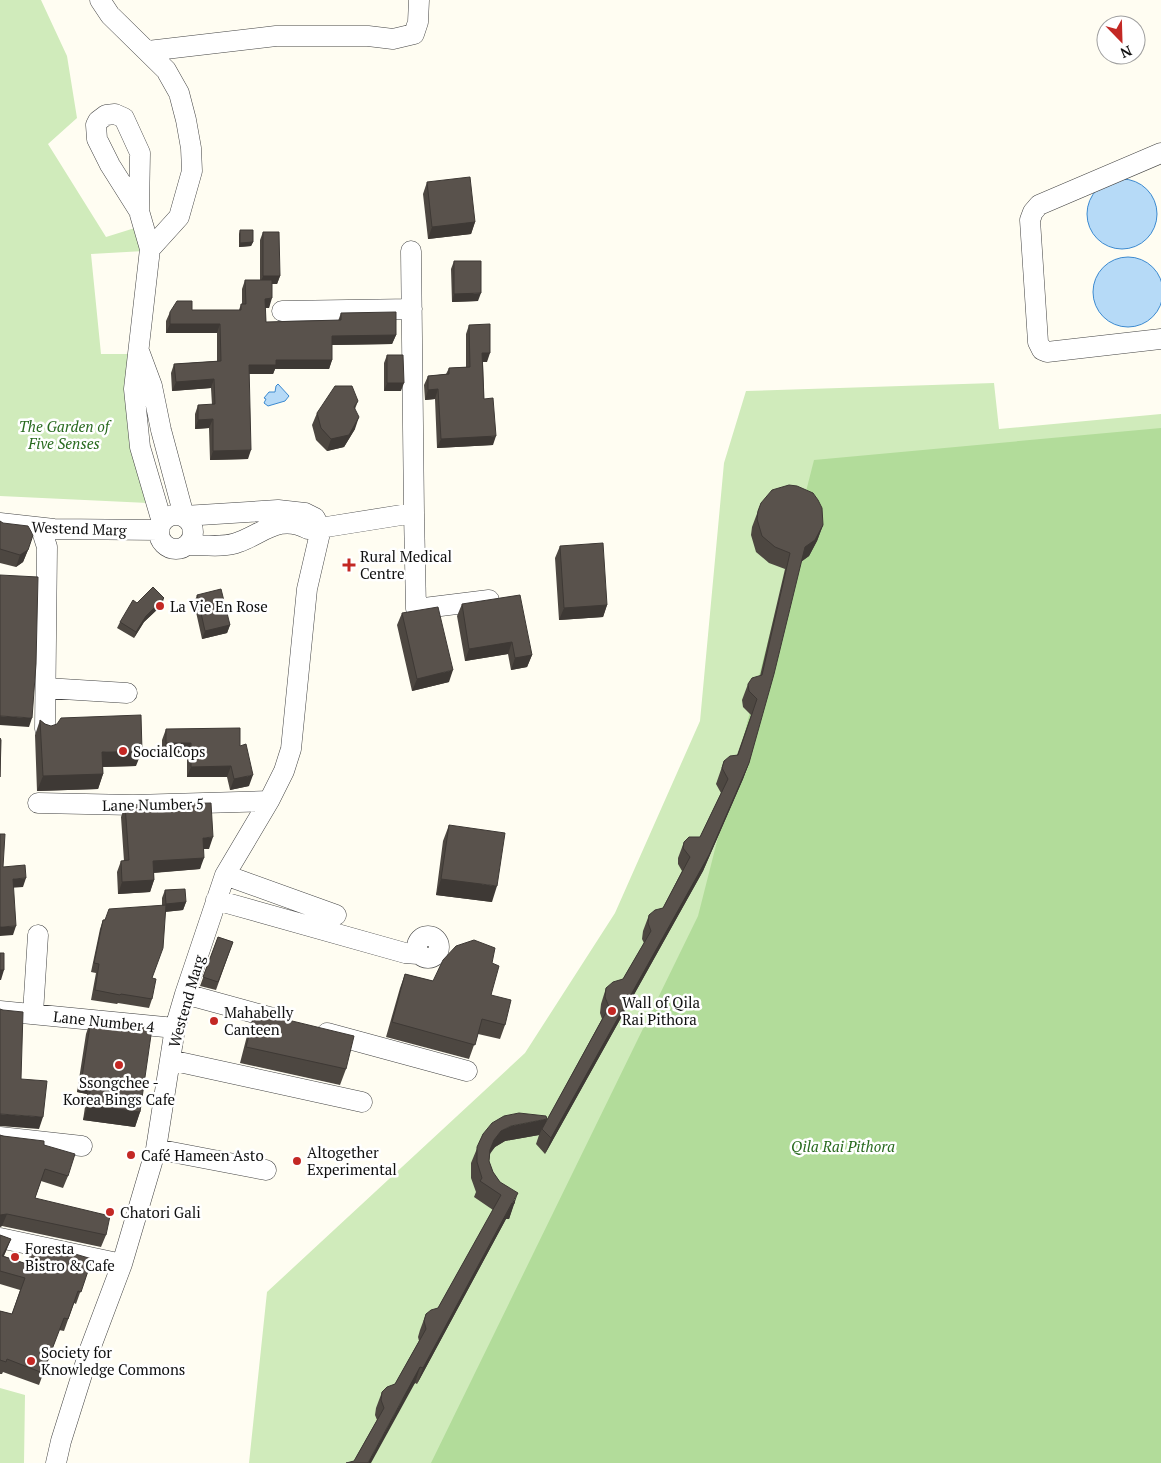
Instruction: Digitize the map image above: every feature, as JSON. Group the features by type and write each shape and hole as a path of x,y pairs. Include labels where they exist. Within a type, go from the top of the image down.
{"street":[{"path":"100,0 110,15 148,50 166,70 179,93 191,148 192,171 179,217 150,249"},
{"path":"148,50 276,36 368,36 393,39 414,34 418,22 419,0"},
{"path":"110,164 115,170 122,172 130,171 136,167 140,160 140,152 124,118 115,114 106,115 98,121 95,134 110,164 139,211 150,249 134,389 140,447 160,526 160,539 168,548 177,550 189,544 227,545 239,542 264,528 278,524 295,524 307,528 319,536 414,513"},
{"path":"139,211 140,152"},
{"path":"1161,153 1039,205 1033,212 1030,220 1038,342 1042,350 1047,352 1161,339"},
{"path":"411,251 416,610 511,597"},
{"path":"282,311 412,309"},
{"path":"139,352 152,386 161,430 184,516 191,522 193,527 194,536 189,544"},
{"name":"Westend Marg","path":"0,523 54,530 160,526 172,516 278,510 311,515 315,518 319,536 307,589 291,749 284,771 225,875 185,994 175,1028 156,1149 122,1264 90,1349 56,1463"},
{"path":"41,528 46,547 45,729"},
{"path":"46,688 127,693"},
{"name":"Lane Number 5","path":"38,803 134,805 268,801"},
{"path":"225,875 336,915"},
{"path":"216,900 405,953 418,954"},
{"name":"Lane Number 4","path":"33,1013 38,935"},
{"path":"185,994 467,1071"},
{"name":"Lane Number 4","path":"0,1011 175,1028"},
{"path":"170,1060 362,1102"},
{"path":"0,1137 82,1146"},
{"path":"156,1149 266,1170"},
{"path":"0,1238 122,1264"}],"green space":[{"name":"The Garden of Five Senses","path":"0,0 41,0 67,56 77,118 48,144 106,237 138,227 144,251 91,254 101,354 128,354 129,428 148,503 0,496"},
{"name":"Qila Rai Pithora","path":"994,383 999,429 1161,414 1161,1463 249,1463 267,1292 525,1053 615,913 700,721 724,463 746,391"},
{"name":"Qila Rai Pithora","path":"1161,428 1161,1463 431,1463 698,916 814,460"},
{"path":"0,1388 25,1395 24,1463 0,1463"}],"water":[{"path":"1129,179 1142,185 1151,194 1155,200 1157,214 1155,228 1147,239 1136,247 1115,249 1108,247 1097,239 1089,228 1087,207 1089,200 1097,189 1108,181"},
{"path":"1121,257 1135,257 1148,263 1157,272 1163,285 1161,305 1153,317 1135,327 1121,327 1108,321 1099,312 1093,299 1093,285 1099,272 1108,263"},
{"path":"278,384 289,396 285,401 268,406 264,403 266,399 264,398 269,392 275,392"}],"building":[{"path":"470,177 475,222 432,227 427,182"},
{"path":"240,230 253,230 253,242 240,243"},
{"path":"263,232 279,232 280,276 263,276"},
{"path":"454,261 481,261 481,293 454,294"},
{"path":"245,280 272,280 272,298 265,299 266,322 341,320 341,313 396,312 396,335 332,336 332,360 276,360 276,365 249,365 251,450 213,451 213,419 198,420 198,405 215,404 214,379 176,382 174,364 221,361 220,324 170,324 170,312 177,301 192,301 192,310 241,310 241,304 246,304"},
{"path":"490,324 490,353 482,353 484,399 493,398 496,436 441,439 438,389 428,390 428,376 449,374 449,368 470,367 469,325"},
{"path":"387,355 403,355 404,383 387,383"},
{"path":"335,386 352,386 358,401 354,407 359,417 349,435 331,439 321,428 317,413"},
{"path":"789,485 797,486 813,493 822,508 823,525 815,540 805,547 774,674 749,763 709,855 551,1138 542,1129 609,1007 605,997 606,988 613,982 623,979 651,931 648,923 649,915 655,910 663,908 690,857 683,848 684,842 689,837 700,837 728,779 722,768 724,761 730,756 738,755 757,699 749,691 748,684 752,678 762,675 790,553 775,547 762,536 757,519 758,511 761,503 772,490"},
{"path":"0,521 28,526 33,535 28,550 20,555 0,549"},
{"path":"603,543 607,605 564,608 560,546"},
{"path":"0,575 38,577 36,664 32,718 0,716"},
{"path":"153,587 164,598 146,616 136,632 120,622 133,600 137,603"},
{"path":"221,589 230,625 205,631 197,595"},
{"path":"520,595 532,655 515,658 512,642 469,649 462,604"},
{"path":"438,607 453,670 417,679 402,613"},
{"path":"141,715 142,751 102,752 103,774 43,776 40,720 51,726 57,724 61,718"},
{"path":"240,728 240,746 246,744 253,775 234,779 231,766 191,767 191,743 166,743 166,729"},
{"path":"0,738 1,740 0,777"},
{"path":"211,803 213,837 203,838 204,858 153,861 154,880 122,882 121,861 129,860 125,805"},
{"path":"449,825 505,833 497,886 441,879"},
{"path":"0,834 5,834 3,867 25,865 26,878 13,879 16,926 0,927"},
{"path":"185,889 186,902 166,904 165,890"},
{"path":"166,905 163,948 152,978 156,979 152,999 95,990 99,964 94,963 103,920 105,920 109,909"},
{"path":"218,937 233,942 218,982 203,977"},
{"path":"474,940 495,948 492,963 499,966 491,995 511,1000 505,1025 482,1019 475,1045 392,1022 405,974 433,981 443,960 456,946"},
{"path":"0,953 4,953 4,970 0,970"},
{"path":"0,1009 23,1012 21,1079 47,1081 43,1117 0,1114"},
{"path":"255,1012 354,1036 346,1069 246,1047"},
{"path":"91,1019 152,1028 140,1112 88,1105 92,1079 82,1077"},
{"path":"519,1113 546,1116 547,1119 511,1126 501,1131 494,1140 490,1150 489,1161 493,1172 500,1182 518,1193 513,1201 515,1203 512,1203 423,1368 420,1367 368,1463 346,1463 354,1461 384,1408 381,1400 382,1392 387,1387 395,1384 426,1329 424,1321 426,1314 438,1308 501,1195 480,1181 482,1178 477,1162 477,1147 483,1134 492,1123 504,1116"},
{"path":"0,1135 44,1141 44,1145 75,1154 68,1176 45,1169 35,1198 110,1216 106,1235 7,1214 0,1215"},
{"path":"0,1235 11,1239 2,1256 27,1264 34,1245 63,1255 65,1251 92,1259 81,1292 78,1291 68,1319 64,1318 43,1373 7,1359 6,1362 0,1360 0,1311 12,1314 25,1278 0,1271"}],"place":[{"name":"Rural Medical Centre","path":"349,565"},
{"name":"La Vie En Rose","path":"160,606"},
{"name":"SocialCops","path":"123,751"},
{"name":"Wall of Qila Rai Pithora","path":"612,1011"},
{"name":"Mahabelly Canteen","path":"214,1021"},
{"name":"Ssongchee - Korea Bings Cafe","path":"119,1065"},
{"name":"Café Hameen Asto","path":"131,1155"},
{"name":"Altogether Experimental","path":"297,1161"},
{"name":"Chatori Gali","path":"110,1212"},
{"name":"Foresta Bistro & Cafe","path":"15,1257"},
{"name":"Society for Knowledge Commons","path":"31,1361"}]}
